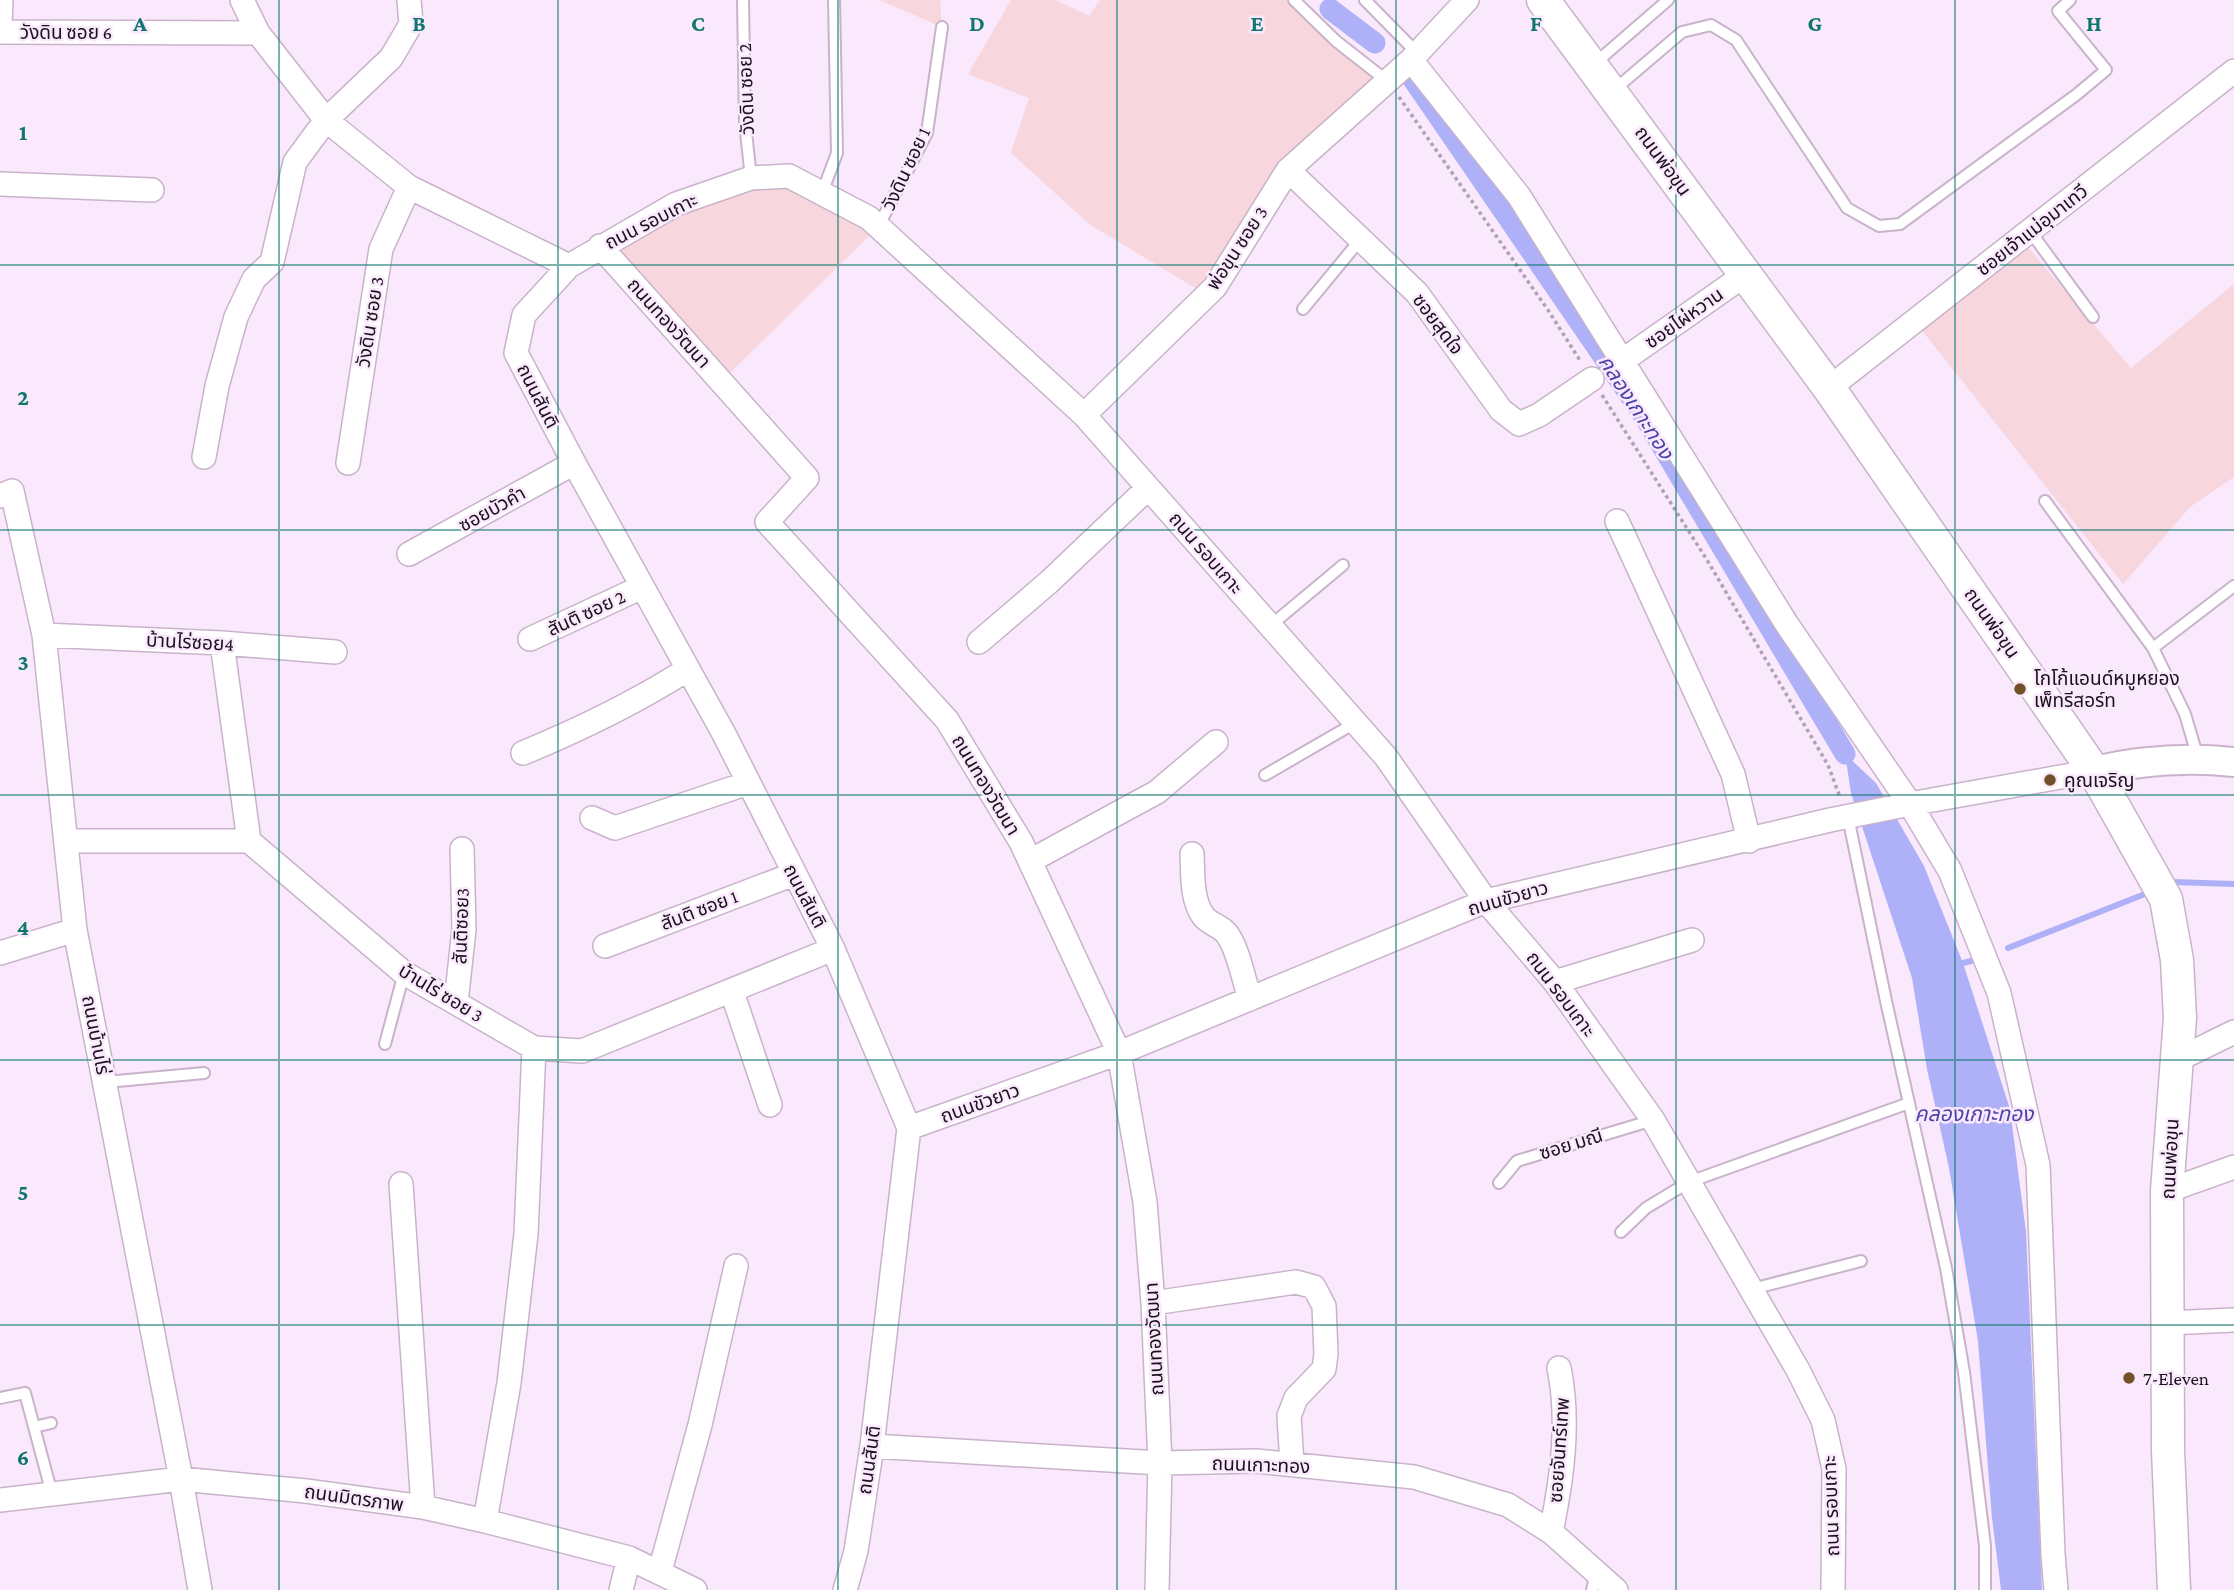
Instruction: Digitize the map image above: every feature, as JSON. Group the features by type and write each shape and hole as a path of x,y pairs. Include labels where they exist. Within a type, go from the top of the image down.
{"main road":[{"name":"ถนนพ่อขุน","path":"1543,0 1829,388 2094,771 2160,887 2177,960 2180,1018 2167,1191 2168,1450 2174,1590"}],"street":[{"path":"0,23 1,0"},
{"path":"242,0 258,33 326,120 409,187 569,266"},
{"path":"204,457 217,386 236,317 254,279 271,262 295,162 326,120 391,58 411,24 409,0"},
{"path":"1467,0 1414,57 1519,196 1786,623 1910,804 1950,871 1999,993 2038,1165 2056,1590"},
{"name":"วังดิน ซอย 6","path":"0,32 258,33"},
{"name":"พ่อขุน ซอย 3","path":"1084,415 1215,287 1288,170 1414,57"},
{"name":"ซอยเจ้าแม่อุมาเทวี","path":"1829,388 2234,71"},
{"name":"ซอยสุดใจ","path":"1288,170 1417,293 1501,410 1519,424 1539,415 1592,379"},
{"name":"ถนน รอบเกาะ","path":"569,266 676,204 751,178 789,176 869,218 1084,415 1386,757 1486,901 1555,982 1653,1119 1798,1370 1823,1420 1834,1469 1833,1590"},
{"path":"0,184 152,190"},
{"name":"วังดิน ซอย 3","path":"348,463 381,249 409,187"},
{"name":"ถนนทองวัฒนา","path":"600,246 807,478 767,522 947,720 1021,842 1119,1053 1145,1202 1153,1303 1160,1463 1157,1590"},
{"name":"ถนนสันติ","path":"569,266 524,315 516,353 688,668 833,950 909,1128 872,1446 856,1551 845,1590"},
{"name":"ซอยไผ่หวาน","path":"1622,360 1746,274"},
{"name":"ซอยบัวคำ","path":"409,554 574,463"},
{"path":"979,642 1049,582 1148,488"},
{"name":"ถนนบ้านไร่","path":"0,496 12,491 44,635 75,930 106,1082 200,1590"},
{"path":"1617,521 1733,774 1749,841"},
{"name":"สันติ ซอย 2","path":"530,639 642,587"},
{"name":"บ้านไร่ซอย4","path":"44,635 222,643 335,652"},
{"path":"67,841 249,841 222,643"},
{"path":"523,753 589,725 649,694 688,668"},
{"path":"1030,861 1157,792 1216,742"},
{"path":"2094,771 2134,762 2198,758 2234,762"},
{"name":"ถนนขัวยาว","path":"909,1128 1119,1053 1486,901 1848,817 2094,771"},
{"path":"592,818 615,828 748,783"},
{"name":"บ้านไร่ ซอย 3","path":"249,841 404,973 534,1048 582,1051 833,950"},
{"name":"สันติซอย3","path":"456,1003 464,929 462,849"},
{"path":"1192,854 1194,891 1200,910 1206,919 1229,936 1250,999"},
{"name":"สันติ ซอย 1","path":"605,946 794,874"},
{"path":"0,953 75,930"},
{"path":"1555,982 1692,940"},
{"path":"732,992 770,1105"},
{"path":"2177,1060 2234,1032"},
{"path":"485,1521 509,1383 526,1234 534,1048"},
{"path":"2167,1191 2234,1167"},
{"path":"401,1184 423,1507"},
{"path":"660,1571 700,1425 736,1266"},
{"path":"1153,1303 1296,1282 1314,1287 1324,1306 1325,1361 1324,1369 1296,1398 1289,1416 1292,1464"},
{"path":"2167,1322 2234,1320"},
{"name":"ซอยจันทร์เทพ","path":"1551,1532 1558,1497 1564,1428 1564,1395 1559,1368"},
{"name":"ถนนเกาะทอง","path":"872,1446 1160,1463 1256,1461 1414,1477 1508,1505 1551,1532 1594,1581 1616,1590"},
{"name":"ถนนมิตรภาพ","path":"0,1500 181,1479 306,1491 423,1507 485,1521 629,1558 695,1590"},
{"path":"621,1590 629,1558"}],"lane":[{"name":"วังดิน ซอย 2","path":"743,0 745,123 751,178"},
{"path":"822,193 837,153 834,0"},
{"path":"1294,0 1336,41 1388,81"},
{"path":"1365,0 1414,57"},
{"path":"1593,65 1668,0"},
{"path":"1612,92 1682,32 1711,25 1736,40 1847,208 1879,226 1900,224 2076,96 2106,70 2057,10 2070,0"},
{"name":"วังดิน ซอย 1","path":"878,227 927,133 942,27"},
{"path":"2030,231 2093,317"},
{"path":"1303,309 1360,240"},
{"path":"2045,501 2153,648 2185,714 2198,758"},
{"path":"1270,626 1343,565"},
{"path":"2153,648 2234,586"},
{"path":"1265,775 1356,723"},
{"path":"1848,817 1946,1268 1964,1372 1985,1546 1985,1590"},
{"path":"384,1044 404,973"},
{"path":"106,1082 204,1073"},
{"path":"1620,1232 1646,1208 1689,1182 1909,1103"},
{"name":"ซอย มณี","path":"1499,1183 1517,1161 1653,1119"},
{"path":"1752,1289 1861,1261"},
{"path":"0,1398 25,1393 52,1494"},
{"path":"34,1427 51,1423"}],"path":[{"path":"1388,81 1548,310 1707,560 1828,765 1848,817"}],"shaded area":[{"path":"879,0 940,0 942,27"},
{"path":"1011,0 1056,0 1089,16 1100,0 1295,0 1385,81 1285,167 1207,295 1089,224 1011,153 1029,98 968,74"},
{"path":"789,176 878,227 721,382 600,246 676,204"},
{"path":"2025,244 2131,368 2234,284 2234,477 2190,507 2123,584 1920,328"}],"water":[{"name":"คลองเกาะทอง","path":"1845,754 1876,783 1924,866 1963,963 2010,1109 2026,1232 2042,1590 2001,1590 1992,1518 1978,1341 1949,1168 1927,1069 1912,978 1851,793"}],"waterway":[{"name":"คลองเกาะทอง","path":"1330,9 1375,43"},
{"name":"คลองเกาะทอง","path":"1408,72 1644,416 1845,754"},
{"path":"2167,885 2173,882 2234,884"},
{"path":"2008,948 2150,892"},
{"path":"1963,963 1971,961"}],"place":[{"name":"โกโก้แอนด์หมูหยอง เพ็ทรีสอร์ท","path":"2020,689"},
{"name":"คูณเจริญ","path":"2050,780"},
{"name":"7-Eleven","path":"2129,1378"}]}
